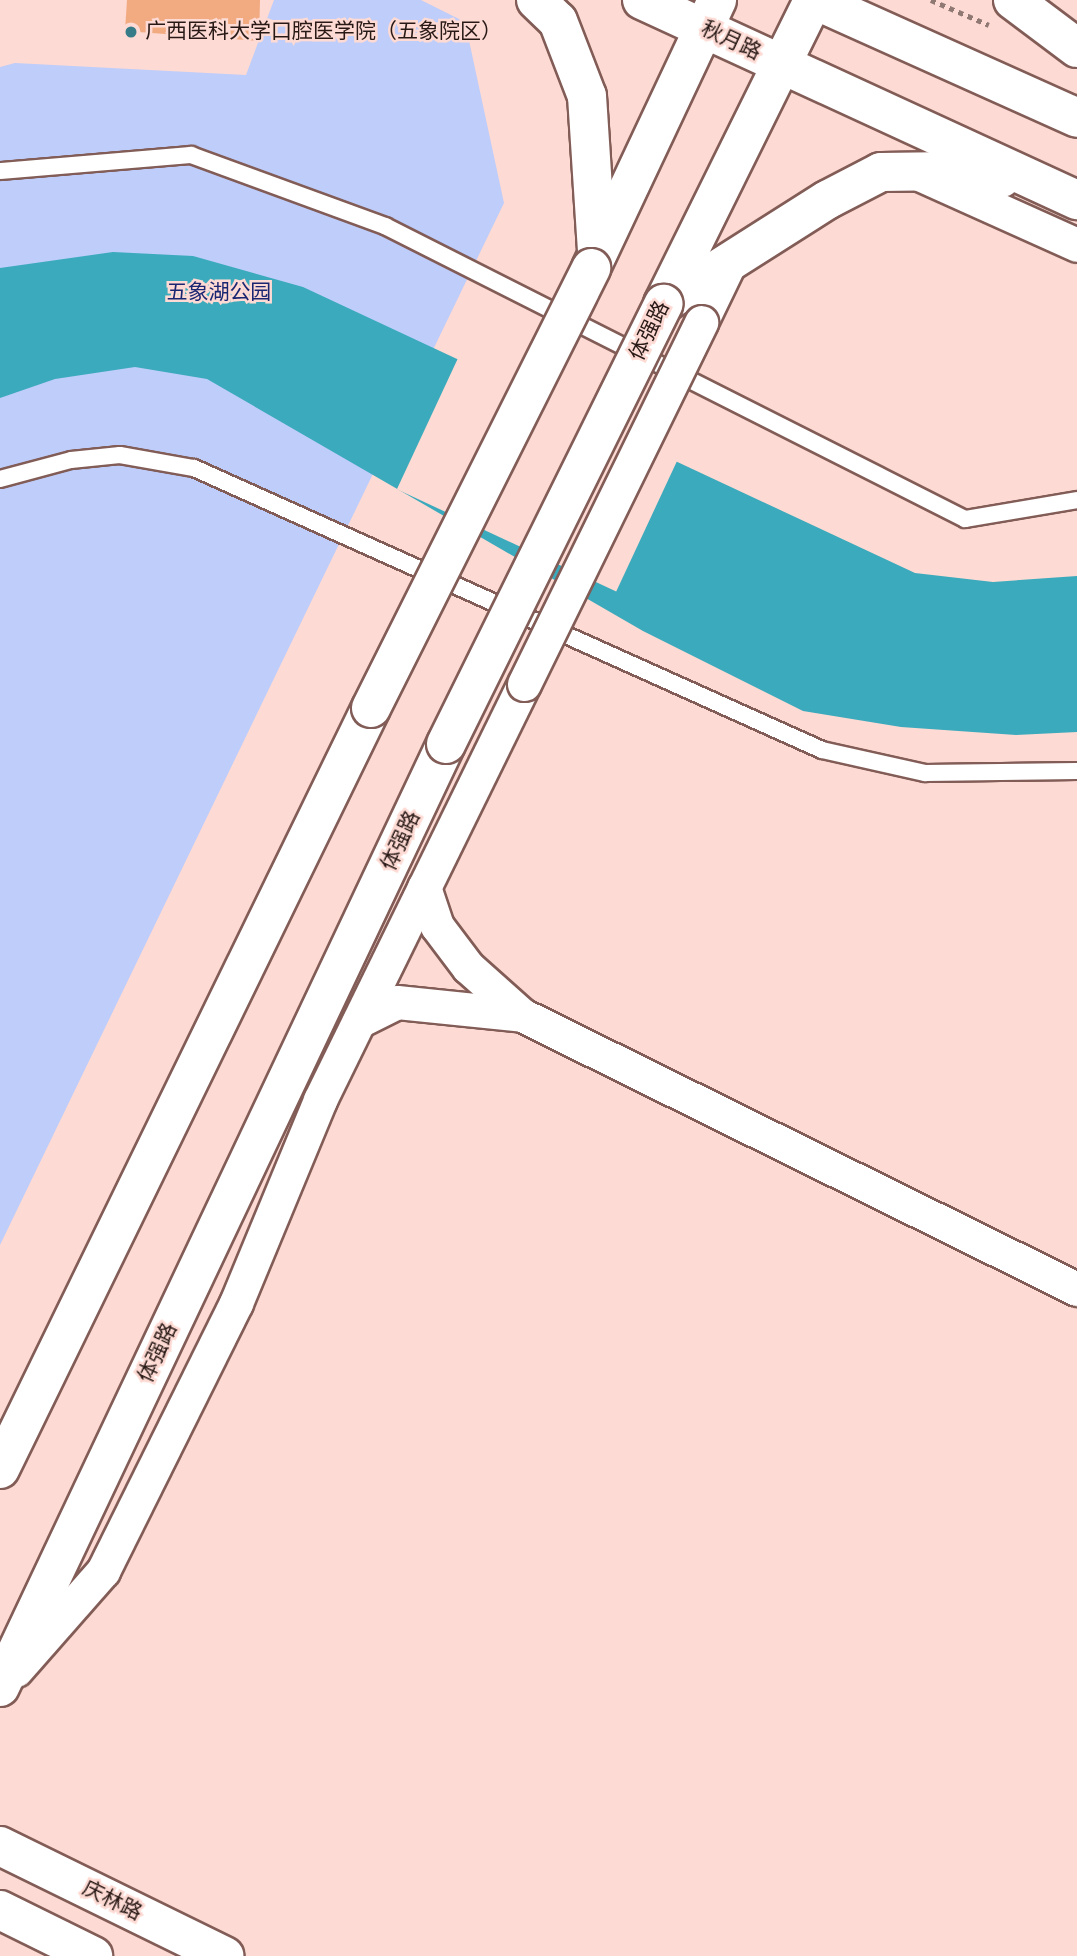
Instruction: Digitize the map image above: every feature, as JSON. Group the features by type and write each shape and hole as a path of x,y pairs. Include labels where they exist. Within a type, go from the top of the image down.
{"main road":[{"path":"536,0 558,21 587,96 594,262"},
{"name":"秋月路","path":"642,0 710,14 781,64 1061,192"},
{"path":"814,0 1077,118"},
{"name":"体强路","path":"0,1687 446,744 814,0"},
{"path":"1013,0 1077,48"},
{"path":"0,1469 371,708 594,262 710,14"},
{"path":"663,304 731,260 881,172 952,171 1061,192"},
{"name":"庆林路","path":"0,1846 225,1956"},
{"path":"0,1910 93,1956"}],"street":[{"path":"915,172 1077,245"},
{"path":"0,1687 103,1571 236,1303 320,1100 731,260"},
{"path":"424,887 437,926 468,967 522,1015 1077,1289"},
{"path":"359,1021 397,1002 522,1015"}],"lane":[{"path":"0,171 191,155 385,226 965,519 1077,500"},
{"path":"0,480 71,460 120,455 194,468 822,750 925,773 1077,771"}],"green space":[{"name":"五象湖公园","path":"274,0 421,0 465,22 504,203 0,1245 0,67 15,63 246,75"}],"shaded area":[{"path":"113,252 193,256 303,287 915,573 993,582 1077,576 1077,732 1016,735 901,727 803,711 643,631 207,379 135,367 55,379 0,398 0,268"}],"pier":[{"path":"459,356 678,458 616,592 397,489"}],"building":[{"path":"127,0 260,0 259,41 125,31"}],"place":[{"name":"广西医科大学口腔医学院（五象院区）","path":"131,32"}]}
